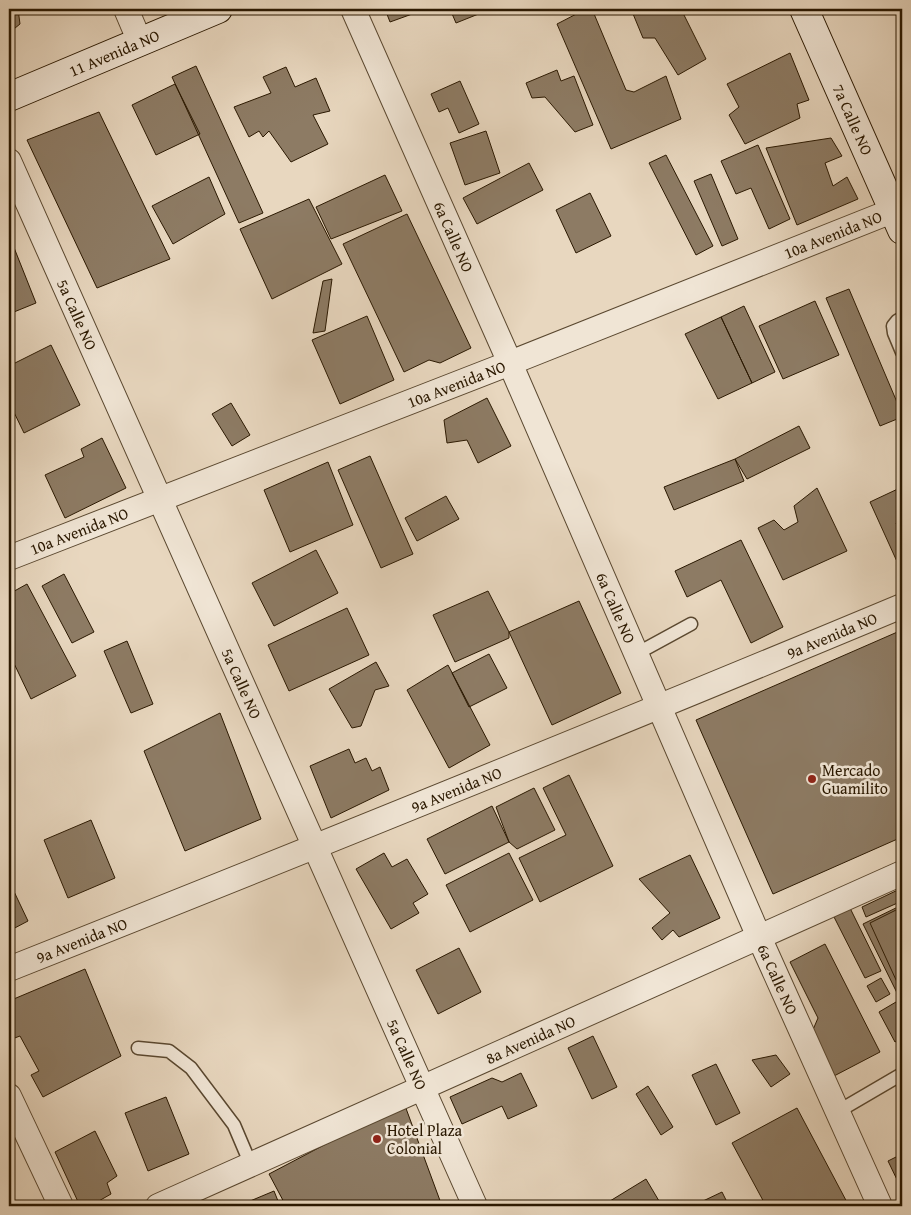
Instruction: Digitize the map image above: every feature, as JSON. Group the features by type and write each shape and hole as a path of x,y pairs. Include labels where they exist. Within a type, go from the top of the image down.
{"street":[{"path":"126,9 140,42"},
{"name":"6a Calle NO","path":"353,9 510,363 759,937 880,1206"},
{"name":"7a Calle NO","path":"804,9 899,216"},
{"name":"11 Avenida NO","path":"9,97 140,42 205,11"},
{"name":"5a Calle NO","path":"9,161 475,1206"},
{"name":"10a Avenida NO","path":"9,558 510,363 899,216"},
{"name":"9a Avenida NO","path":"9,969 660,707 902,606"},
{"name":"8a Avenida NO","path":"158,1206 902,873"},
{"path":"9,1096 61,1206"}],"lane":[{"path":"902,318 893,326 902,352"},
{"path":"636,654 691,624"},
{"path":"138,1048 169,1051 191,1068 234,1125 251,1165"},
{"path":"837,1112 902,1074"}],"building":[{"path":"9,9 18,9 20,24 9,33"},
{"path":"385,9 426,9 390,22"},
{"path":"450,9 491,9 456,23"},
{"path":"586,9 592,9 626,90 634,92 666,76 681,119 611,149 557,24"},
{"path":"631,9 681,9 706,59 678,75 655,38 643,38"},
{"path":"790,53 809,100 797,104 800,118 745,144 729,115 739,107 727,84"},
{"path":"196,66 263,213 239,223 172,77"},
{"path":"286,67 295,87 316,78 330,111 313,115 328,144 291,162 269,131 263,137 259,131 249,137 234,107 271,93 263,77"},
{"path":"557,70 561,81 574,76 593,125 575,132 545,97 532,98 526,83"},
{"path":"460,81 479,124 459,133 448,108 439,112 431,94"},
{"path":"175,84 200,134 156,155 132,105"},
{"path":"99,112 170,259 97,288 27,140"},
{"path":"486,131 500,173 465,185 450,143"},
{"path":"831,138 842,156 825,163 833,186 847,177 858,199 797,225 766,148"},
{"path":"758,145 790,219 769,229 751,188 736,194 721,161"},
{"path":"666,155 713,246 696,255 649,163"},
{"path":"529,163 543,190 477,224 463,198"},
{"path":"711,174 738,239 722,246 694,181"},
{"path":"385,175 402,211 331,239 316,207"},
{"path":"209,177 225,214 173,244 152,206"},
{"path":"590,193 611,236 576,253 556,210"},
{"path":"309,199 342,264 272,299 240,229"},
{"path":"407,214 471,348 440,363 429,360 404,372 343,244"},
{"path":"9,235 36,303 9,314"},
{"path":"332,279 325,331 313,333 323,281"},
{"path":"849,289 902,414 902,417 880,426 826,298"},
{"path":"815,301 839,355 783,379 759,326"},
{"path":"744,306 775,372 752,383 721,317"},
{"path":"367,316 394,380 340,404 312,340"},
{"path":"721,317 752,383 718,399 685,334"},
{"path":"51,345 80,405 24,433 9,402 9,366"},
{"path":"487,398 511,446 478,463 467,440 447,443 444,420"},
{"path":"231,403 250,435 232,446 212,414"},
{"path":"799,426 810,448 747,479 735,459"},
{"path":"102,438 126,488 65,518 45,475 84,457 81,449"},
{"path":"370,456 413,554 381,568 338,470"},
{"path":"735,459 744,481 674,510 664,487"},
{"path":"328,462 353,525 290,552 264,490"},
{"path":"902,487 902,520 896,523 902,537 902,564 899,566 870,502"},
{"path":"817,488 847,551 783,580 758,528 774,520 784,530 798,522 794,506"},
{"path":"446,496 459,519 417,541 405,518"},
{"path":"741,540 783,627 751,643 721,580 687,597 675,571"},
{"path":"316,550 338,593 274,626 252,583"},
{"path":"64,574 94,632 72,643 42,586"},
{"path":"27,584 76,676 31,699 9,653 9,594"},
{"path":"488,591 509,632 509,638 455,662 433,615"},
{"path":"579,601 621,693 552,725 509,632"},
{"path":"347,608 369,655 289,691 268,645"},
{"name":"Mercado Guamilito","path":"902,630 902,837 773,894 696,720"},
{"path":"127,641 153,704 131,713 104,651"},
{"path":"489,654 507,688 469,707 452,673"},
{"path":"376,662 389,686 375,690 361,726 352,728 329,689"},
{"path":"448,665 490,745 449,768 407,690"},
{"path":"220,713 261,819 185,851 144,751"},
{"path":"349,749 355,763 366,758 372,771 380,767 389,790 331,818 310,766"},
{"path":"569,775 613,866 540,902 519,858 566,835 543,788"},
{"path":"534,788 555,830 517,849 509,842 496,807"},
{"path":"492,806 509,842 445,874 427,839"},
{"path":"91,820 115,878 68,898 44,840"},
{"path":"384,853 392,867 407,859 428,894 413,903 419,913 391,929 356,869"},
{"path":"509,853 533,900 470,932 446,885"},
{"path":"690,855 720,918 679,937 673,930 662,940 652,928 670,913 639,879"},
{"path":"9,881 28,921 9,931"},
{"path":"900,889 902,901 866,917 862,907"},
{"path":"902,905 902,1003 863,924"},
{"path":"849,906 881,971 865,978 833,915"},
{"path":"902,907 902,993 870,923"},
{"path":"825,944 880,1052 834,1076 812,1032 818,1018 790,962"},
{"path":"459,948 481,992 438,1014 416,970"},
{"path":"85,969 121,1056 43,1097 31,1075 39,1071 20,1036 12,1039 9,1032 9,1001"},
{"path":"881,978 890,994 876,1002 867,986"},
{"path":"896,1002 902,1017 902,1038 895,1042 879,1012"},
{"path":"593,1036 617,1087 592,1099 568,1048"},
{"path":"776,1055 790,1074 771,1087 752,1060"},
{"path":"716,1064 740,1113 716,1125 692,1075"},
{"path":"521,1073 537,1106 508,1119 502,1106 462,1124 450,1097 492,1078 502,1082"},
{"path":"648,1086 673,1127 661,1135 636,1094"},
{"path":"166,1097 189,1154 148,1171 125,1113"},
{"name":"Hotel Plaza Colonial","path":"404,1103 442,1206 286,1206 269,1174"},
{"path":"797,1108 849,1206 766,1206 732,1143"},
{"path":"95,1131 117,1176 107,1183 111,1194 90,1206 80,1206 55,1152"},
{"path":"902,1154 902,1190 888,1161"},
{"path":"646,1179 662,1206 614,1206 610,1201"},
{"path":"274,1191 280,1206 244,1206 243,1204"},
{"path":"722,1192 729,1206 705,1206 703,1201"}],"place":[{"name":"Mercado Guamilito","path":"812,779"},
{"name":"Hotel Plaza Colonial","path":"377,1139"}]}
